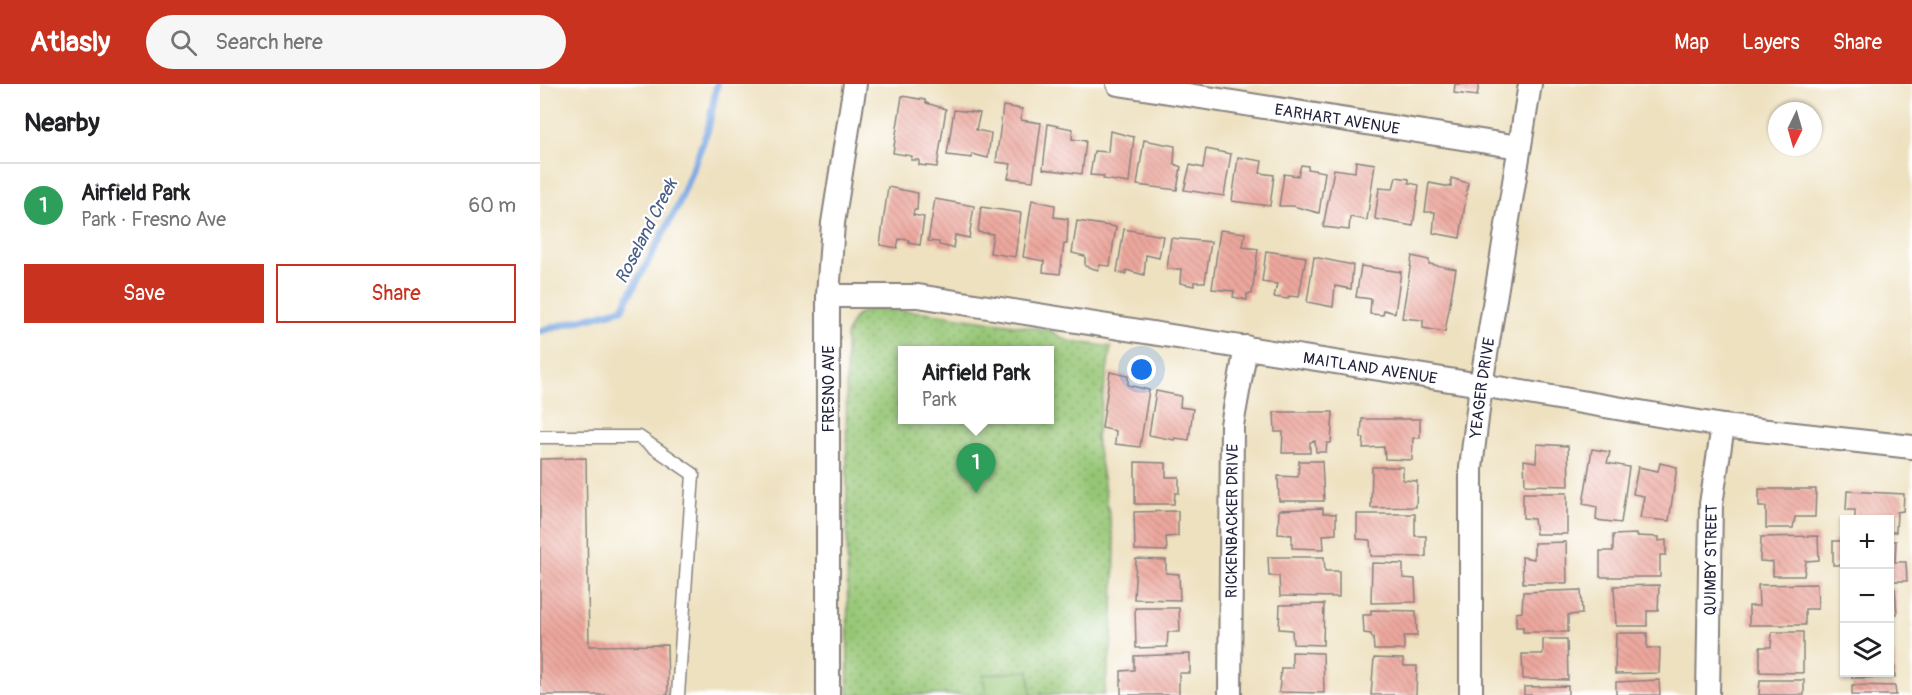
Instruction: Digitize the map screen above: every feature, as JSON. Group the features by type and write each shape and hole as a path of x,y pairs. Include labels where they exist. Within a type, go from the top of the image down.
{"street":[{"name":"FRESNO AVE","path":"828,695 828,296 833,223 855,84"},
{"name":"EARHART AVENUE","path":"1118,84 1520,147"},
{"name":"YEAGER DRIVE","path":"1472,695 1470,468 1530,84"},
{"name":"MAITLAND AVENUE","path":"828,296 918,296 1482,385 1723,426 1912,447"},
{"name":"RICKENBACKER DRIVE","path":"1230,695 1232,425 1246,347"},
{"name":"QUIMBY STREET","path":"1708,695 1711,504 1723,426"}],"lane":[{"path":"540,437 639,437 693,474 678,695"}],"green space":[{"path":"874,309 925,312 1049,330 1068,341 1111,347 1096,438 1115,549 1112,641 1104,695 848,695 846,336 850,325 863,311"},
{"path":"1029,671 1031,695 986,695 983,675"}],"building":[{"path":"1455,84 1479,84 1477,96 1454,93"},
{"path":"902,96 925,100 926,103 946,109 937,167 919,165 919,160 911,160 912,156 893,153"},
{"path":"1003,106 1022,109 1021,120 1041,123 1033,181 1008,178 1011,164 996,162"},
{"path":"954,110 980,113 976,130 991,133 988,158 972,154 972,158 947,155"},
{"path":"1048,124 1073,129 1072,139 1086,141 1082,174 1043,169"},
{"path":"1110,131 1134,137 1129,183 1103,179 1104,176 1090,175 1094,151 1108,152"},
{"path":"1144,140 1175,146 1174,164 1181,167 1177,190 1137,185"},
{"path":"1206,149 1231,154 1224,196 1184,190 1190,165 1203,168"},
{"path":"1238,157 1262,161 1260,173 1274,175 1270,206 1232,201"},
{"path":"1356,161 1375,164 1367,220 1350,217 1349,230 1323,227 1334,169 1355,172"},
{"path":"1301,165 1308,166 1308,169 1325,172 1319,213 1293,206 1279,206 1284,174 1298,176"},
{"path":"1396,177 1409,179 1409,183 1419,185 1413,226 1375,219 1379,188 1393,189"},
{"path":"1451,178 1468,183 1460,238 1433,233 1435,212 1425,212 1429,183 1451,187"},
{"path":"888,187 918,193 917,210 914,210 913,215 924,217 920,245 899,239 897,248 880,245"},
{"path":"935,199 974,206 969,238 955,235 953,248 939,245 939,242 928,241"},
{"path":"1032,200 1055,205 1054,217 1068,219 1067,244 1064,244 1060,274 1043,272 1044,261 1023,257"},
{"path":"981,207 1021,213 1015,257 990,253 993,234 978,232"},
{"path":"1077,221 1116,227 1110,266 1099,265 1098,270 1085,266 1085,256 1072,253"},
{"path":"1124,229 1163,236 1159,258 1146,255 1144,275 1126,270 1126,274 1117,272"},
{"path":"1220,230 1245,233 1243,247 1258,249 1252,294 1247,294 1247,300 1233,297 1234,291 1212,289"},
{"path":"1171,238 1211,242 1205,282 1194,282 1194,286 1180,283 1181,269 1167,269"},
{"path":"1266,251 1306,257 1299,297 1289,296 1288,299 1274,297 1277,284 1262,282"},
{"path":"1412,256 1429,260 1429,264 1456,269 1445,332 1423,328 1423,320 1402,318"},
{"path":"1314,257 1353,265 1351,289 1335,286 1333,307 1307,302"},
{"path":"1361,266 1401,272 1395,313 1384,310 1383,315 1370,314 1371,299 1356,297"},
{"path":"1110,372 1128,376 1128,385 1149,390 1140,447 1115,444 1116,431 1102,428"},
{"path":"1156,391 1181,396 1180,407 1193,409 1189,440 1175,438 1174,440 1149,435"},
{"path":"1274,412 1333,412 1331,443 1327,443 1326,452 1316,452 1315,441 1310,442 1310,453 1282,453 1283,432 1275,432"},
{"path":"1362,419 1420,419 1420,438 1413,438 1412,460 1385,459 1384,447 1363,448"},
{"path":"1537,444 1568,446 1569,486 1525,485 1524,460 1536,462"},
{"path":"1592,449 1610,452 1607,463 1629,467 1621,523 1596,520 1597,507 1583,504"},
{"path":"586,458 589,646 667,645 668,695 540,695 540,459"},
{"path":"1299,461 1322,461 1324,501 1279,501 1278,476 1298,477"},
{"path":"1135,462 1166,463 1166,477 1179,477 1179,493 1175,493 1174,504 1135,504"},
{"path":"1660,463 1677,467 1669,521 1640,518 1644,496 1633,494 1638,467 1658,471"},
{"path":"1372,467 1403,467 1403,480 1417,481 1416,507 1371,508"},
{"path":"1759,489 1816,489 1815,517 1795,517 1793,528 1766,528 1766,507 1759,507"},
{"path":"1847,491 1904,494 1903,511 1897,512 1896,532 1894,532 1894,515 1855,515 1855,510 1846,510"},
{"path":"1523,493 1567,493 1567,534 1536,534 1534,519 1523,518"},
{"path":"1323,508 1323,513 1336,514 1336,534 1323,535 1324,549 1292,548 1292,535 1278,534 1279,510"},
{"path":"1178,511 1178,536 1166,537 1167,551 1135,550 1134,512"},
{"path":"1357,514 1415,514 1415,536 1426,536 1426,557 1371,556 1370,540 1357,539"},
{"path":"1636,534 1636,536 1659,537 1659,541 1666,540 1666,555 1660,555 1660,577 1600,577 1600,551 1613,551 1613,535"},
{"path":"1818,536 1819,560 1806,561 1804,576 1773,576 1773,562 1760,561 1761,537"},
{"path":"1833,541 1840,541 1840,565 1833,565"},
{"path":"1894,541 1896,541 1895,562 1906,562 1907,581 1894,581"},
{"path":"1566,542 1567,583 1523,583 1522,557 1534,559 1534,543"},
{"path":"1268,557 1324,557 1325,571 1339,571 1339,597 1280,596 1279,576 1269,576"},
{"path":"1136,559 1166,560 1166,573 1179,574 1180,600 1134,599"},
{"path":"1372,563 1403,564 1403,578 1415,579 1416,602 1371,603"},
{"path":"1817,584 1818,609 1805,609 1805,625 1749,625 1749,606 1759,606 1758,585"},
{"path":"1659,585 1658,611 1647,611 1647,626 1616,626 1614,586"},
{"path":"1894,589 1895,589 1897,614 1894,614"},
{"path":"1581,590 1582,614 1568,615 1568,632 1523,632 1523,627 1516,627 1516,613 1522,612 1523,592"},
{"path":"1324,604 1323,645 1293,644 1292,630 1279,629 1280,605"},
{"path":"1135,608 1179,608 1180,632 1168,632 1167,647 1136,648"},
{"path":"1371,610 1416,611 1417,636 1404,636 1404,650 1374,650 1373,637 1371,634 1364,633 1363,615 1371,615"},
{"path":"1772,632 1803,632 1803,673 1760,672 1760,647 1771,647"},
{"path":"1616,633 1647,633 1647,648 1660,648 1659,673 1615,674"},
{"path":"1543,639 1567,639 1568,680 1523,679 1522,654 1543,654"},
{"path":"1292,652 1323,653 1324,693 1279,692 1281,668 1292,668"},
{"path":"1894,653 1895,677 1852,678 1894,677"},
{"path":"1190,654 1190,673 1179,673 1179,695 1121,695 1121,671 1134,670 1134,656"},
{"path":"1374,658 1403,659 1404,666 1417,666 1416,695 1371,695"},
{"path":"1659,680 1660,695 1616,695 1616,682"},
{"path":"1760,680 1804,680 1804,695 1759,695"},
{"path":"1852,685 1895,686 1896,695 1852,695"},
{"path":"1568,686 1568,695 1524,695 1524,687"}],"waterway":[{"name":"Roseland Creek","path":"540,331 622,309 678,206 708,129 717,84"}],"place":[{"name":"Airfield Park","path":"976,493"}]}
